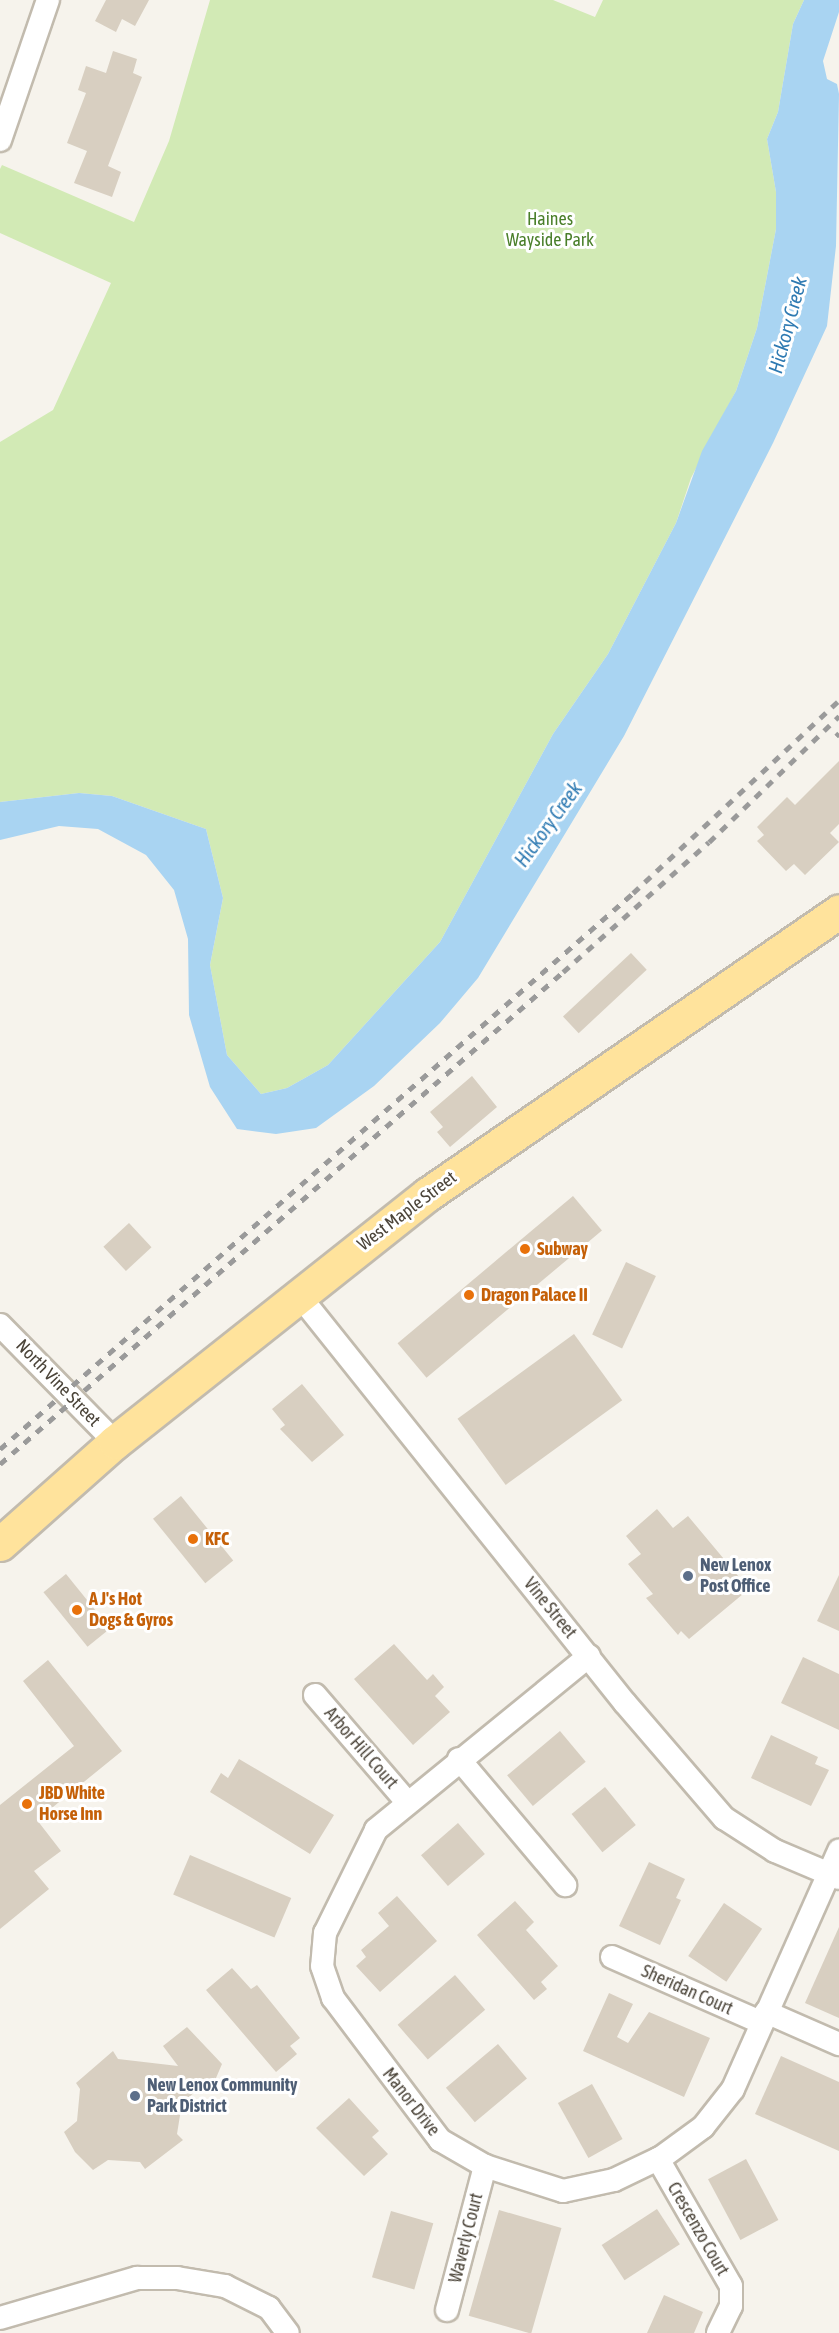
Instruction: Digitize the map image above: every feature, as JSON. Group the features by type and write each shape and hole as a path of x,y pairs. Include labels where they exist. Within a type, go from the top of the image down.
{"main road":[{"name":"West Maple Street","path":"0,1544 115,1442 298,1294 504,1138 839,911"}],"street":[{"path":"0,140 48,0"},
{"name":"Vine Street","path":"298,1294 589,1656 724,1818 775,1851 834,1875"},
{"name":"North Vine Street","path":"0,1325 115,1442"},
{"name":"Manor Drive","path":"589,1656 459,1759 376,1830 361,1854 325,1933 322,1966 333,1998 440,2140 485,2166 563,2191 614,2180 658,2159 702,2127 733,2088 764,2018 834,1875 839,1851"},
{"name":"Arbor Hill Court","path":"315,1695 407,1802"},
{"path":"459,1759 565,1885"},
{"name":"Sheridan Court","path":"612,1957 764,2018 839,2044"},
{"name":"Crescenzo Court","path":"658,2159 731,2286 731,2306 718,2333"},
{"name":"Waverly Court","path":"447,2310 485,2166"},
{"path":"0,2318 137,2278 177,2278 225,2286 269,2308 288,2333"}],"green space":[{"name":"Haines Wayside Park","path":"210,0 553,0 595,17 603,0 804,0 793,24 778,112 767,139 776,192 776,229 757,328 736,391 691,478 676,523 608,654 553,734 440,942 328,1065 287,1088 261,1094 227,1055 210,965 223,898 206,829 112,796 79,793 0,802 0,442 53,410 111,283 0,233 0,169 2,165 134,222 169,141"}],"water":[{"name":"Hickory Creek","path":"804,0 839,0 839,12 823,61 827,79 837,84 839,94 836,246 827,326 773,443 624,736 478,978 440,1023 374,1086 316,1128 276,1134 237,1129 210,1087 189,1015 188,939 174,890 146,855 98,829 59,826 0,840 0,802 79,793 112,796 206,829 223,898 210,965 227,1055 261,1094 287,1088 328,1065 440,942 553,734 608,654 676,523 702,451 736,391 757,328 776,229 776,192 767,139 778,112 793,24"}],"building":[{"path":"106,0 149,0 135,26 122,19 116,32 95,21"},
{"path":"113,51 137,59 133,73 142,77 108,166 121,172 112,197 74,183 87,151 67,143 86,93 78,90 86,66 106,73"},
{"path":"839,761 839,824 830,833 839,842 805,875 794,864 786,871 757,841 764,835 757,827 787,797 795,805"},
{"path":"631,953 647,970 579,1033 563,1016"},
{"path":"472,1076 497,1107 450,1147 437,1132 443,1127 430,1112"},
{"path":"573,1196 602,1230 427,1378 398,1343"},
{"path":"129,1223 152,1247 126,1271 103,1247"},
{"path":"626,1262 656,1276 622,1348 592,1335"},
{"path":"574,1334 622,1400 506,1485 458,1419"},
{"path":"302,1384 344,1435 312,1462 280,1429 285,1425 272,1409"},
{"name":"KFC","path":"181,1496 233,1561 205,1583 153,1519"},
{"name":"New Lenox Post Office","path":"657,1509 673,1528 688,1516 749,1589 689,1639 681,1631 678,1635 646,1598 653,1594 628,1564 641,1554 626,1536"},
{"name":"A J's Hot Dogs & Gyros","path":"66,1574 110,1628 88,1647 43,1592"},
{"path":"839,1575 839,1631 817,1621"},
{"path":"394,1644 427,1680 433,1674 444,1687 435,1696 450,1712 413,1745 354,1679"},
{"path":"803,1657 839,1674 839,1730 781,1703"},
{"path":"48,1660 122,1751 37,1820 61,1851 34,1871 49,1889 0,1929 0,1805 74,1746 23,1681"},
{"path":"560,1731 586,1762 533,1806 507,1775"},
{"path":"771,1735 818,1757 815,1764 829,1770 811,1806 751,1778"},
{"path":"239,1759 334,1815 310,1854 210,1792 221,1773 228,1778"},
{"path":"605,1787 636,1825 602,1852 572,1814"},
{"path":"458,1823 485,1854 448,1886 421,1855"},
{"path":"190,1855 291,1898 274,1938 173,1895"},
{"path":"649,1862 685,1879 676,1898 681,1900 660,1945 619,1926"},
{"path":"397,1896 437,1941 380,1992 356,1966 366,1957 361,1950 389,1926 378,1913"},
{"path":"515,1901 534,1922 526,1930 558,1966 541,1982 547,1989 534,2000 477,1935"},
{"path":"724,1903 762,1929 726,1982 688,1956"},
{"path":"839,1927 839,2018 805,2003"},
{"path":"232,1968 251,1989 257,1985 300,2038 290,2046 297,2054 276,2072 206,1990"},
{"path":"455,1975 485,2010 428,2060 398,2025"},
{"path":"609,1993 633,2004 617,2037 628,2043 649,2012 710,2038 684,2097 583,2051"},
{"name":"New Lenox Community Park District","path":"187,2027 222,2064 213,2085 209,2080 182,2103 177,2134 183,2140 145,2169 140,2162 108,2160 93,2170 75,2152 64,2132 77,2121 80,2089 76,2083 113,2051 118,2059 178,2066 163,2046"},
{"path":"498,2044 527,2078 475,2122 446,2088"},
{"path":"781,2056 839,2082 839,2151 755,2114"},
{"path":"592,2084 623,2139 588,2158 558,2103"},
{"path":"349,2098 379,2131 372,2137 388,2154 364,2176 316,2128"},
{"path":"746,2159 778,2220 740,2240 708,2179"},
{"path":"657,2209 680,2244 625,2280 602,2245"},
{"path":"499,2210 561,2228 531,2333 469,2316"},
{"path":"391,2211 433,2223 414,2289 372,2277"},
{"path":"664,2295 703,2312 694,2333 647,2333"}],"railway":[{"path":"0,1449 633,893 839,700"},
{"path":"0,1464 709,842 839,716"},
{"path":"836,736 839,733"}],"place":[{"name":"Subway","path":"525,1249"},
{"name":"Dragon Palace II","path":"469,1295"},
{"name":"KFC","path":"193,1539"},
{"name":"New Lenox Post Office","path":"688,1576"},
{"name":"A J's Hot Dogs & Gyros","path":"77,1610"},
{"name":"JBD White Horse Inn","path":"27,1804"},
{"name":"New Lenox Community Park District","path":"135,2096"}]}
